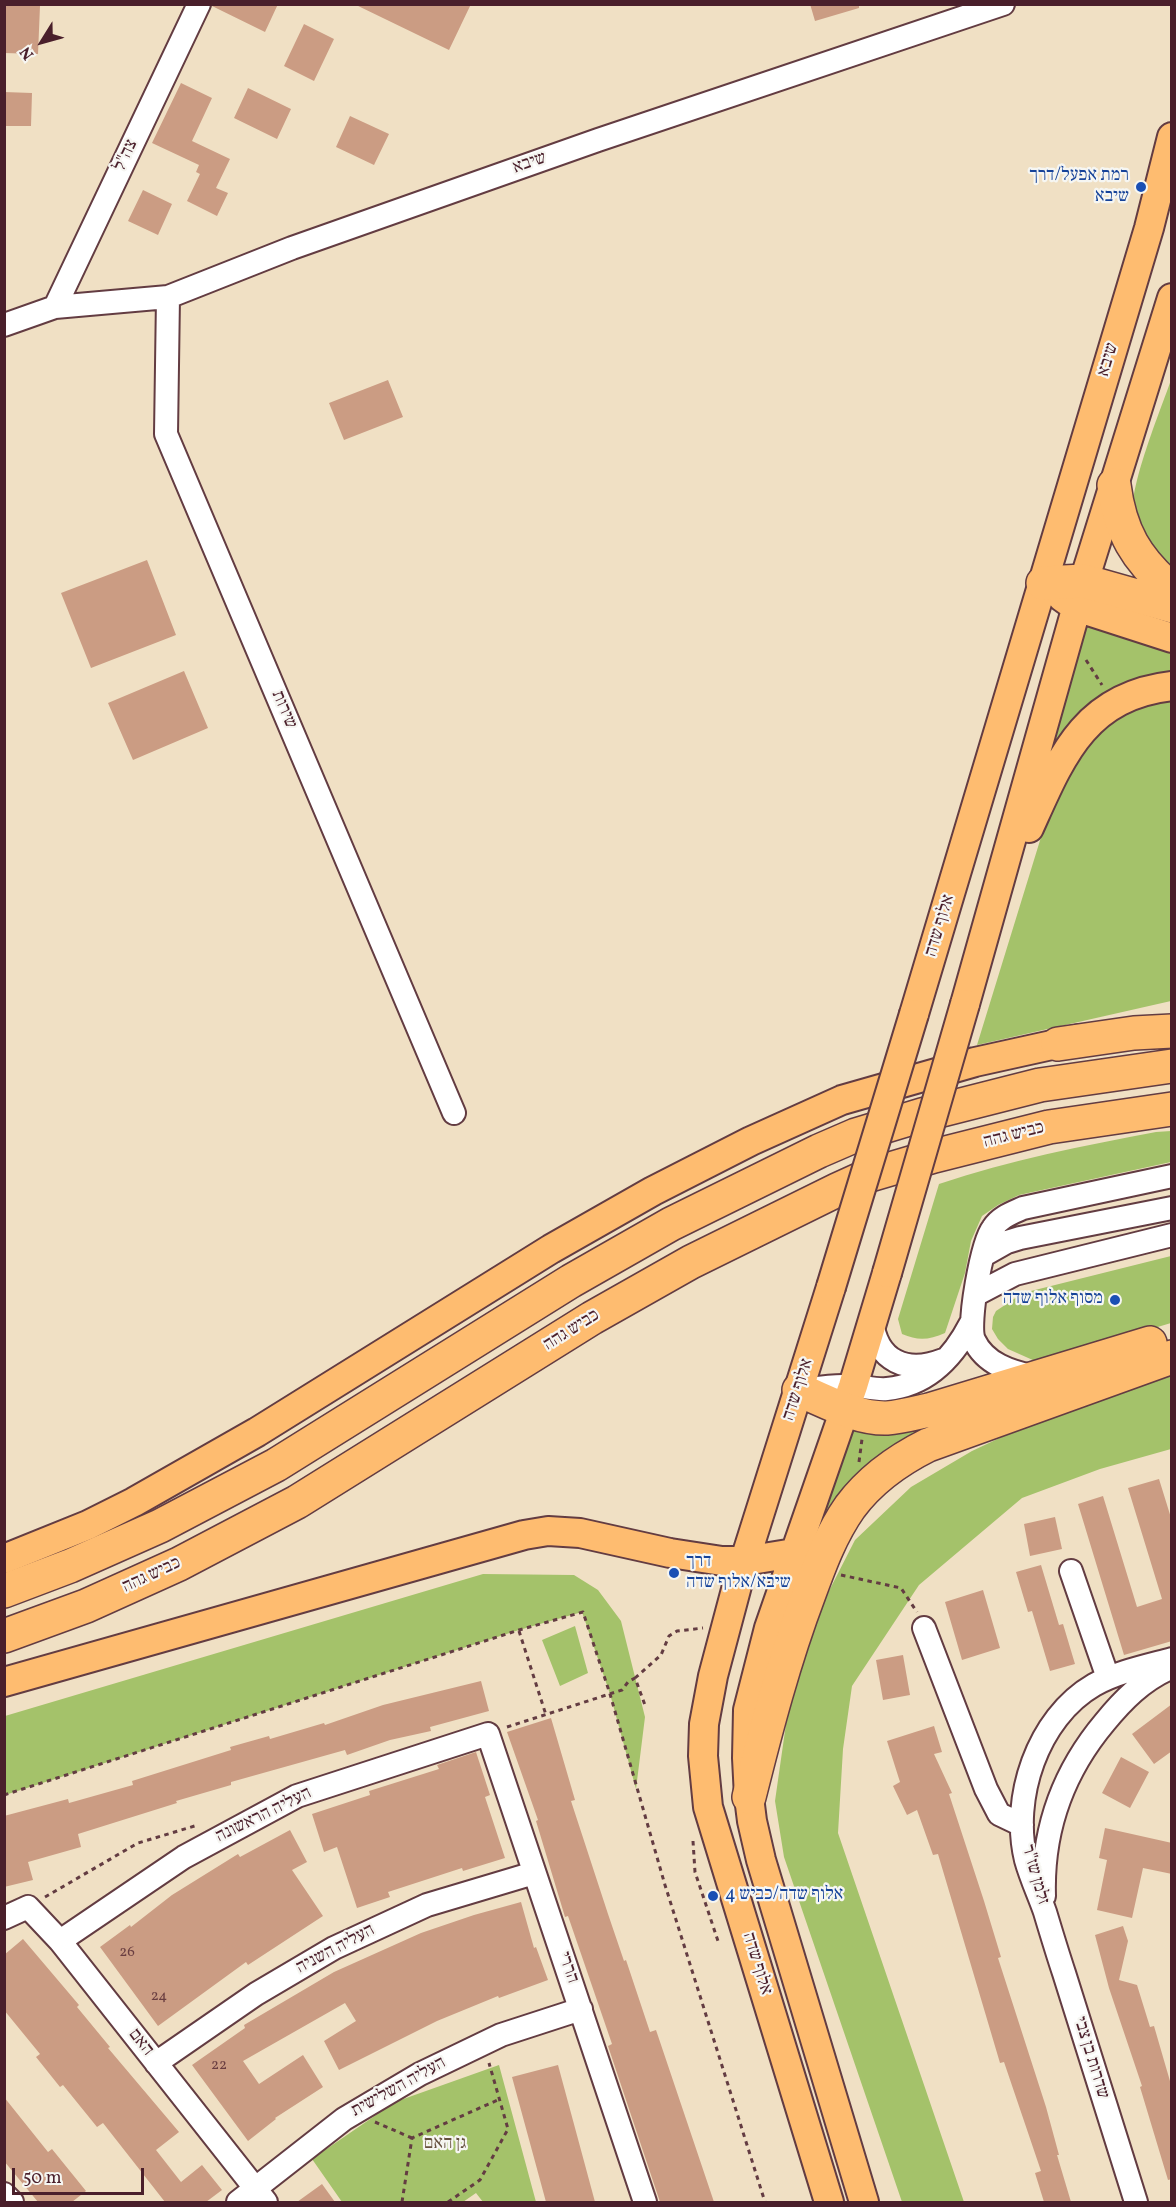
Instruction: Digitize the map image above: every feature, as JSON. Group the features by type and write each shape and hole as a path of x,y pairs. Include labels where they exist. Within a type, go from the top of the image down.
{"highway":[{"path":"1114,485 1119,518 1131,544 1148,567 1172,590"},
{"path":"1043,583 1080,594 1172,606"},
{"path":"1058,1044 1172,1030"},
{"path":"4,1591 70,1566 160,1526 276,1465 580,1276 670,1224 819,1151 856,1135 1040,1084 1172,1066"},
{"name":"כביש גהה","path":"4,1636 86,1606 170,1568 297,1502 592,1318 691,1262 870,1175 1049,1126 1172,1109"},
{"path":"799,1390 854,1404 886,1418 929,1410 1172,1336"},
{"path":"749,1797 799,1620 829,1542 839,1523 860,1495 876,1479 906,1456 928,1445 1172,1357"}],"main road":[{"name":"שיבא","path":"1043,583 1149,228 1172,137"},
{"path":"1172,298 1080,594 1172,638"},
{"name":"אלוף שדה","path":"829,2202 708,1808 703,1756 704,1724 713,1676 745,1560 831,1287 1043,583"},
{"name":"אלוף שדה","path":"864,2202 760,1860 749,1797 748,1710 769,1628 794,1553 854,1404 872,1321 965,1004 1080,594"},
{"path":"992,909 1065,751 1089,723 1115,704 1147,690 1172,687"},
{"path":"4,1559 88,1525 134,1502 257,1432 551,1249 652,1191 751,1141 842,1100 975,1062 1172,1016"},
{"path":"4,1682 524,1535 548,1531 580,1533 670,1553 722,1561 794,1553"},
{"path":"670,1553 696,1565 716,1578 726,1587 733,1601"}],"street":[{"name":"צה\"ל","path":"55,307 199,4"},
{"name":"שיבא","path":"4,325 55,307 168,297 292,248 598,140 1003,4"},
{"name":"שירות","path":"168,297 166,434 454,1113"},
{"path":"1035,1377 1015,1373 993,1362 983,1353 974,1339 971,1323 988,1234 1005,1216 1023,1208 1172,1176"},
{"path":"984,1255 1007,1242 1020,1238 1172,1208"},
{"path":"975,1295 1015,1274 1172,1235"},
{"path":"872,1321 873,1331 881,1348 894,1361 903,1366 932,1364 950,1358"},
{"path":"854,1404 886,1389 906,1386 924,1379 950,1358 971,1323"},
{"path":"1071,1571 1108,1678"},
{"path":"924,1628 986,1789 999,1814 1022,1825"},
{"name":"זלמן שז\"ר","path":"1045,1913 1026,1860 1022,1803 1029,1773 1055,1721 1075,1700 1108,1678 1172,1659"},
{"name":"זלמן שז\"ר","path":"1045,1913 1044,1880 1047,1844 1056,1807 1069,1774 1089,1741 1120,1704 1142,1683 1172,1667"},
{"name":"הררי","path":"488,1734 645,2202"},
{"name":"העליה הראשונה","path":"60,1941 184,1857 297,1796 488,1734"},
{"name":"העליה השניה","path":"156,2063 256,1994 334,1948 428,1905 534,1873"},
{"path":"4,1918 28,1907"},
{"name":"האם","path":"28,1907 60,1941 156,2063 253,2198"},
{"name":"שדרות בן צבי","path":"1045,1913 1136,2202"},
{"name":"העליה השלישית","path":"253,2198 353,2114 420,2074 501,2035 581,2009"},
{"path":"4,2194 12,2202"}],"path":[{"path":"1083,656 1115,704"},
{"path":"854,1404 856,1491 860,1495"},
{"path":"839,1575 901,1588 915,1608 924,1628"},
{"path":"4,1795 519,1630 583,1612 610,1694 662,1875 765,2202"},
{"path":"488,1734 622,1690 628,1682 661,1655 669,1636 677,1631 705,1628"},
{"path":"519,1630 546,1715"},
{"path":"635,1678 645,1705"},
{"path":"28,1907 138,1843 206,1823"},
{"path":"448,2202 480,2180 508,2129 484,2043"},
{"path":"353,2114 412,2138 500,2099"},
{"path":"402,2202 412,2138"}],"green space":[{"path":"1171,380 1171,565 1149,544 1135,526 1133,506 1146,450"},
{"path":"1084,616 1171,644 1171,673 1137,679 1057,747 1047,744"},
{"path":"1171,701 1171,1001 977,1045 1054,795 1092,739 1109,725 1126,714 1146,706"},
{"path":"1171,1131 1171,1162 1019,1195 982,1216 971,1241 965,1273 945,1333 924,1339 902,1334 898,1319 939,1184 1046,1154"},
{"path":"1171,1256 1171,1323 1054,1358 1035,1361 1008,1349 992,1329 996,1311 1023,1293"},
{"path":"1171,1375 1171,1449 1100,1469 1022,1498 919,1585 852,1686 843,1749 838,1833 964,2202 902,2202 784,1857 775,1801 786,1724 808,1632 855,1540 911,1487 972,1451 1053,1413"},
{"path":"950,1412 830,1526 818,1516 850,1424"},
{"path":"483,1574 574,1575 598,1590 621,1621 645,1717 636,1789 610,1694 582,1612 519,1630 5,1795 5,1716"},
{"path":"575,1626 588,1673 560,1686 542,1640"},
{"name":"גן האם","path":"499,2065 536,2202 483,2202 476,2193 463,2202 342,2202 312,2159 395,2102"}],"building":[{"path":"212,4 278,4 265,32"},
{"path":"354,4 471,4 449,50"},
{"path":"810,4 859,4 859,8 815,21"},
{"path":"4,5 40,6 38,54 4,53"},
{"path":"304,24 334,39 314,81 284,66"},
{"path":"181,83 212,98 192,141 230,159 216,188 228,193 217,216 187,201 200,174 196,172 199,165 152,143"},
{"path":"248,88 291,109 277,139 234,118"},
{"path":"4,92 32,93 31,126 4,126"},
{"path":"350,116 389,134 374,165 336,147"},
{"path":"143,190 172,204 158,235 128,221"},
{"path":"388,380 403,417 344,440 329,403"},
{"path":"147,560 176,635 91,668 61,593"},
{"path":"184,671 208,728 133,760 108,703"},
{"path":"1159,1479 1172,1521 1172,1641 1124,1655 1078,1504 1103,1496 1137,1607 1162,1599 1128,1488"},
{"path":"1055,1517 1062,1549 1030,1556 1024,1524"},
{"path":"1041,1565 1059,1625 1063,1624 1075,1664 1050,1671 1032,1611 1028,1612 1016,1572"},
{"path":"983,1590 1000,1648 962,1660 945,1602"},
{"path":"903,1655 910,1695 883,1700 876,1660"},
{"path":"481,1681 489,1711 430,1727 431,1731 390,1740 347,1755 345,1750 231,1782 231,1785 78,1834 81,1847 28,1862 33,1880 4,1887 4,1816 68,1799 69,1803 133,1785 132,1781 231,1750 230,1747 269,1736 270,1739 324,1723 325,1725 383,1705"},
{"path":"1172,1704 1172,1751 1154,1764 1132,1734"},
{"path":"551,1718 575,1800 571,1801 608,1914 650,2032 656,2030 714,2202 660,2202 608,2046 612,2044 568,1916 565,1917 536,1821 538,1820 507,1732"},
{"path":"934,1726 942,1752 934,1754 952,1793 949,1794 1046,2107 1071,2202 1044,2202 1035,2173 1041,2171 1004,2062 1000,2063 938,1854 933,1855 917,1810 907,1815 893,1786 900,1782 887,1741"},
{"path":"476,1752 490,1795 485,1797 505,1858 463,1871 462,1868 388,1892 390,1897 357,1908 337,1847 324,1852 312,1814 370,1795 369,1791 439,1769 437,1765"},
{"path":"1121,1757 1149,1772 1130,1808 1102,1793"},
{"path":"1105,1828 1172,1843 1172,1874 1143,1868 1132,1918 1097,1910 1107,1860 1099,1858"},
{"path":"290,1830 307,1862 292,1870 323,1916 248,1965 246,1962 158,2026 100,1947 130,1925 131,1927 172,1895 238,1854 240,1857"},
{"path":"521,1902 534,1948 536,1947 548,1980 499,1998 498,1996 437,2021 339,2070 324,2041 356,2021 345,2003 243,2061 259,2084 303,2055 323,2087 275,2118 248,2141 192,2065 245,2028 244,2025 334,1972 421,1933"},
{"path":"1123,1926 1128,1941 1119,1980 1137,1985 1150,2027 1154,2026 1172,2088 1172,2179 1168,2180 1140,2087 1142,2086 1109,1988 1095,1935"},
{"path":"23,1939 79,2005 77,2007 110,2047 108,2048 179,2132 156,2150 181,2182 202,2165 222,2190 206,2202 165,2202 103,2123 97,2127 63,2085 60,2087 36,2057 40,2054 4,2010 4,1955"},
{"path":"558,2065 595,2202 546,2202 512,2077"},
{"path":"4,2097 48,2152 52,2149 86,2191 72,2202 38,2202 4,2161"},
{"path":"322,2184 335,2202 297,2202"}],"place":[{"name":"רמת אפעל/דרך שיבא","path":"1141,187"},
{"name":"מסוף אלוף שדה","path":"1115,1300"},
{"name":"דרך שיבא/אלוף שדה","path":"674,1573"},
{"name":"אלוף שדה/כביש 4","path":"713,1896"}]}
